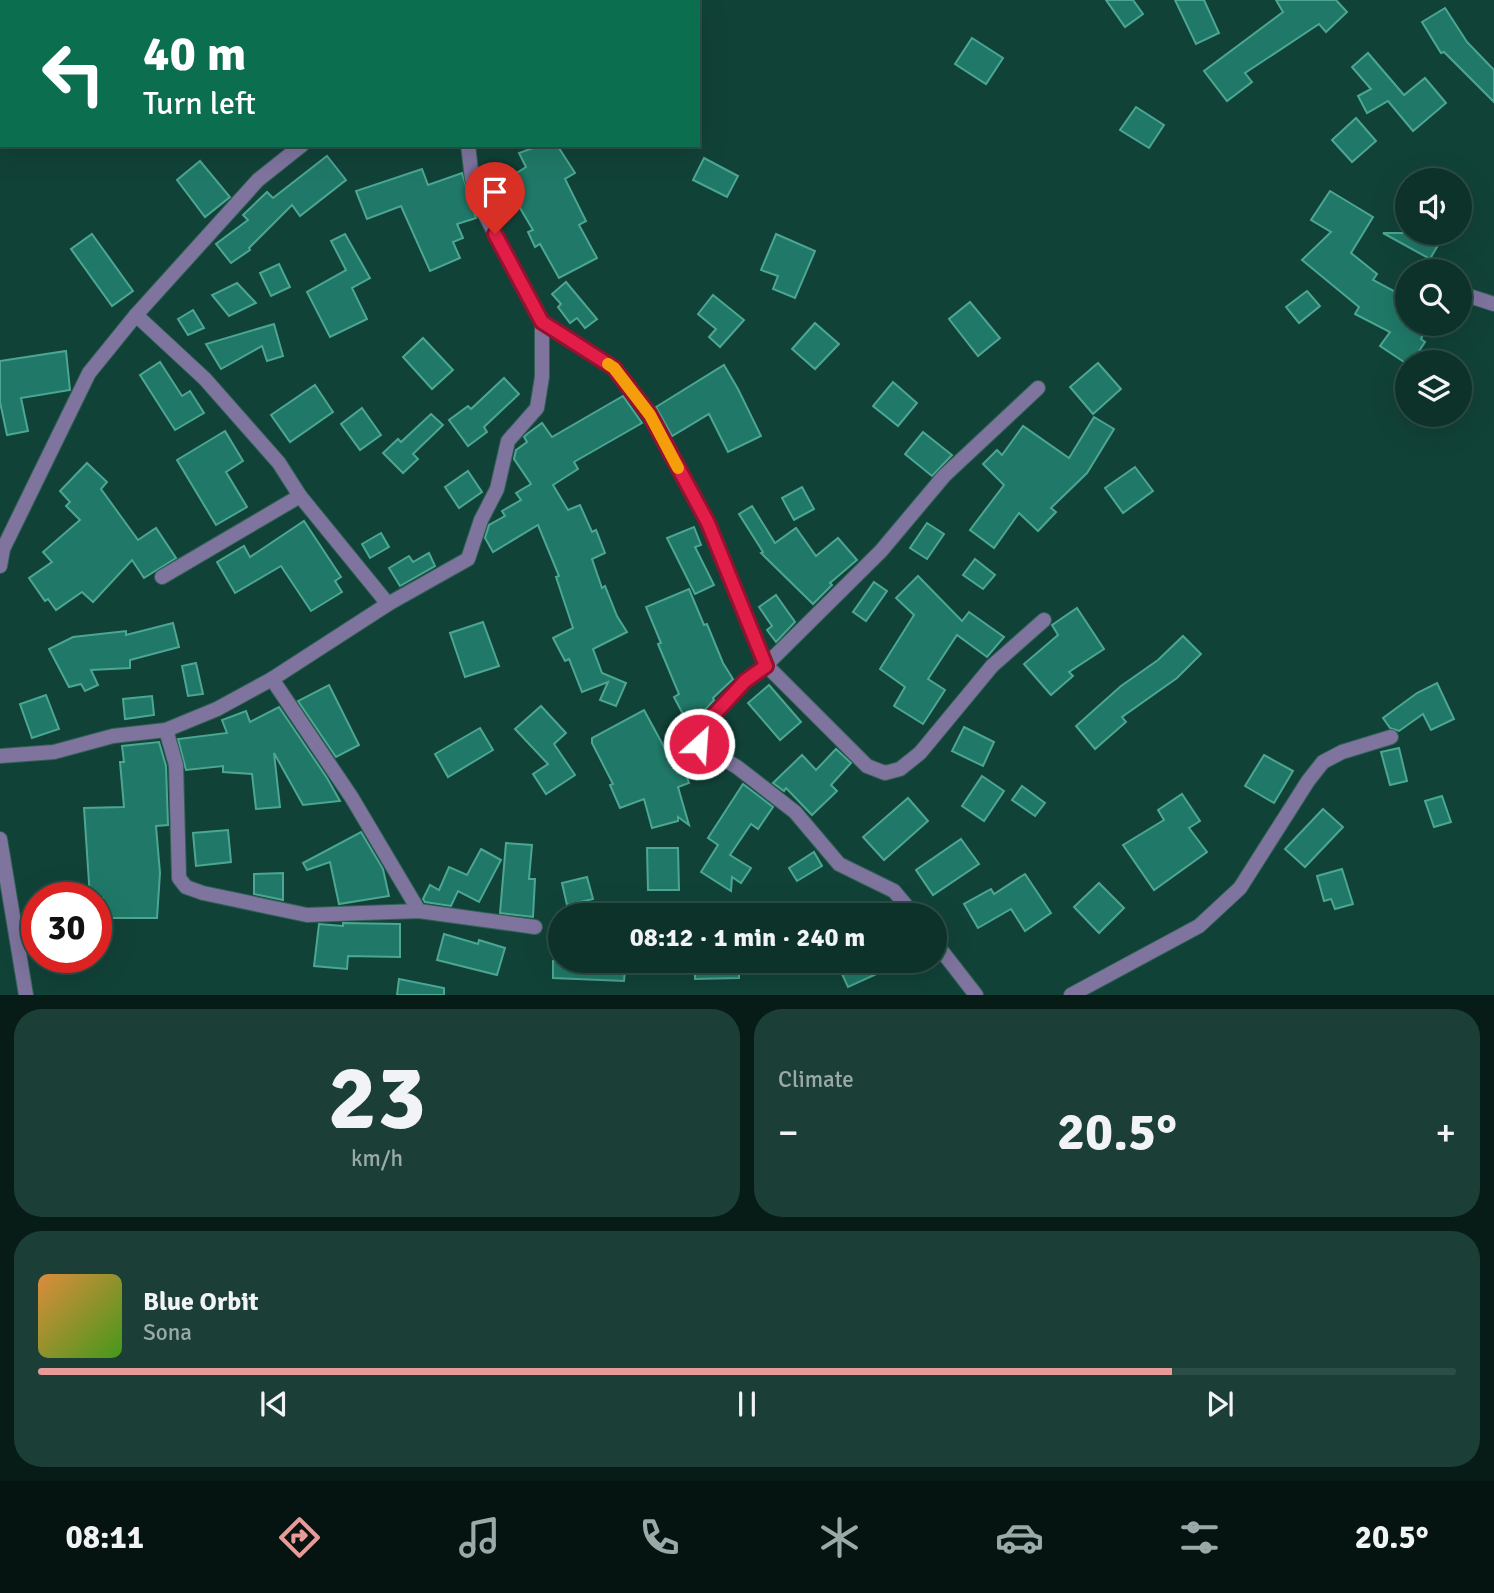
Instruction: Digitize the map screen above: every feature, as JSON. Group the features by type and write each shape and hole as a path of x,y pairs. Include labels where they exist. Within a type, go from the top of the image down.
{"street":[{"path":"0,566 3,550 89,373 136,315 258,180 299,147"},
{"path":"0,756 54,752 113,736 166,730 217,709 272,679 388,604 468,559 481,520 497,489 508,441 537,408 542,377 542,322 484,211 472,179 468,147"},
{"path":"1472,297 1494,304"},
{"path":"136,315 205,379 279,463 300,496 388,604"},
{"path":"542,322 614,368 650,415 708,523 766,666 867,766 885,773 900,769 920,753 992,666 1044,620"},
{"path":"904,903 894,891 839,864 795,812 737,767 699,744 699,731 745,681 766,666 881,551 944,476 1038,388"},
{"path":"162,577 300,496"},
{"path":"272,679 352,798 419,911"},
{"path":"166,730 176,765 179,878 186,887 307,915 419,911 535,927"},
{"path":"1071,995 1199,926 1240,888 1323,762 1342,752 1391,737"},
{"path":"0,839 26,995"},
{"path":"947,958 976,995"}],"building":[{"path":"1106,0 1133,0 1143,14 1125,27"},
{"path":"1175,0 1204,0 1219,33 1196,44"},
{"path":"1276,0 1336,0 1347,12 1326,32 1319,24 1245,73 1252,82 1227,101 1204,71 1283,12"},
{"path":"1445,8 1467,42 1494,70 1494,102 1444,52 1441,53 1422,22"},
{"path":"972,38 1003,58 986,84 955,64"},
{"path":"1368,53 1404,95 1425,78 1446,103 1413,131 1388,101 1367,113 1358,96 1371,89 1352,67"},
{"path":"1136,107 1164,125 1149,148 1120,130"},
{"path":"1356,118 1376,141 1352,162 1332,140"},
{"path":"536,147 558,147 575,173 565,179 586,221 579,225 597,258 559,278 540,244 535,247 528,232 533,230 504,181 526,167 519,153"},
{"path":"327,156 346,180 300,216 292,205 250,250 231,263 216,244 248,220 243,215 267,192 273,198"},
{"path":"704,158 738,176 727,197 693,180"},
{"path":"200,161 230,197 205,217 177,180"},
{"path":"422,169 428,185 462,173 476,218 457,224 463,238 453,242 460,258 430,271 401,206 367,219 356,191"},
{"path":"1330,191 1373,217 1351,253 1377,274 1373,280 1395,292 1395,336 1423,336 1421,339 1425,342 1420,350 1395,350 1395,356 1380,346 1390,332 1355,314 1359,307 1302,260 1331,232 1311,220"},
{"path":"1383,233 1395,233 1395,240"},
{"path":"92,234 133,291 112,306 71,249"},
{"path":"345,234 370,278 352,288 367,319 330,337 307,292 346,270 331,241"},
{"path":"776,234 815,251 795,298 773,289 778,276 761,270"},
{"path":"1405,245 1438,245 1430,259"},
{"path":"279,264 290,287 271,296 260,273"},
{"path":"566,282 597,319 585,328 577,318 570,323 558,307 561,304 552,294"},
{"path":"237,283 256,303 229,316 212,295"},
{"path":"1307,291 1320,306 1299,323 1286,307"},
{"path":"713,295 744,320 720,347 709,337 716,329 698,314"},
{"path":"970,302 1000,338 978,356 949,319"},
{"path":"193,310 204,328 188,335 178,319"},
{"path":"815,323 839,344 815,369 792,349"},
{"path":"274,324 283,356 267,361 262,346 221,369 206,344"},
{"path":"423,338 453,370 432,389 403,357"},
{"path":"66,351 70,390 21,398 28,431 7,435 0,402 0,361"},
{"path":"160,362 182,396 190,391 204,413 175,430 140,375"},
{"path":"1098,363 1121,389 1093,414 1070,387"},
{"path":"724,365 761,436 728,452 709,414 672,436 656,407"},
{"path":"504,378 519,394 484,427 487,432 468,446 449,420 468,406 471,409"},
{"path":"893,382 917,403 898,426 873,406"},
{"path":"315,385 333,412 290,442 271,415"},
{"path":"623,396 642,423 574,462 578,469 553,485 568,510 580,505 592,532 596,530 605,553 592,559 602,588 605,586 617,616 627,632 593,649 602,673 626,683 616,706 600,700 608,682 582,692 569,659 565,661 553,638 573,628 556,577 559,576 538,525 493,552 485,538 489,525 505,516 502,511 521,500 516,493 531,484 514,459 516,450 527,442 524,437 542,423 552,437"},
{"path":"362,408 381,435 360,450 341,424"},
{"path":"431,414 443,425 413,454 418,459 403,473 383,453 398,439 401,442"},
{"path":"1094,417 1114,429 1087,473 1051,508 1056,512 1038,531 1019,513 994,548 970,530 1004,485 983,464 997,450 1002,455 1023,426 1069,458"},
{"path":"225,431 243,461 226,472 247,507 216,525 177,460"},
{"path":"923,432 952,455 932,476 905,454"},
{"path":"87,463 107,482 101,489 138,540 156,528 176,558 144,578 132,560 93,602 82,592 56,610 48,599 45,601 29,578 52,562 43,552 80,520 66,506 70,502 60,491"},
{"path":"1135,467 1153,491 1123,513 1105,488"},
{"path":"468,471 482,492 459,508 445,487"},
{"path":"802,487 814,509 794,520 782,498"},
{"path":"752,506 775,543 796,528 816,556 838,538 857,560 830,583 832,585 813,604 761,553 763,552 739,514"},
{"path":"304,521 341,577 335,581 342,592 311,611 281,566 235,593 217,562 244,546 250,557"},
{"path":"927,523 944,534 927,559 910,548"},
{"path":"694,527 701,545 695,547 714,585 695,594 667,538"},
{"path":"381,533 389,547 370,558 362,544"},
{"path":"429,553 435,566 400,586 389,568 409,556 413,562"},
{"path":"975,559 995,575 983,589 963,575"},
{"path":"918,576 962,621 969,612 1004,637 987,657 957,635 928,679 945,690 923,724 894,706 905,687 880,669 914,615 896,598"},
{"path":"874,582 887,591 866,621 853,612"},
{"path":"689,589 704,625 707,624 723,663 733,679 713,698 706,709 686,720 674,697 679,694 646,607"},
{"path":"776,595 795,622 776,642 767,630 772,626 759,607"},
{"path":"1077,608 1104,649 1069,672 1073,676 1051,695 1024,664 1058,635 1052,625"},
{"path":"483,622 499,666 465,677 450,633"},
{"path":"173,623 179,647 130,660 130,668 91,670 98,685 85,691 81,684 69,687 49,649 73,637 126,631 126,635"},
{"path":"1183,636 1201,654 1177,678 1122,717 1126,722 1095,749 1076,726 1121,686 1158,660"},
{"path":"196,663 203,694 188,696 182,666"},
{"path":"1437,683 1454,719 1431,730 1423,714 1399,731 1390,728 1383,718 1417,693"},
{"path":"329,685 359,745 336,757 298,701"},
{"path":"769,685 801,722 780,740 748,703"},
{"path":"46,695 59,729 32,738 20,704"},
{"path":"152,696 154,715 125,719 123,699"},
{"path":"541,706 566,733 554,744 575,775 546,794 533,774 548,764 515,729"},
{"path":"279,707 340,801 303,805 274,753 280,807 256,809 252,774 223,772 223,766 186,770 178,739 227,733 222,720 246,711 250,722"},
{"path":"644,710 670,758 679,755 689,783 678,787 689,825 678,817 678,821 652,828 644,799 620,808 610,785 613,784 592,743 592,738"},
{"path":"964,727 994,742 983,766 952,751"},
{"path":"480,728 493,750 448,777 435,754"},
{"path":"159,742 166,766 168,825 156,826 160,873 157,918 112,918 112,882 89,882 84,808 124,807 120,762 124,762 122,746"},
{"path":"1399,748 1407,781 1390,785 1381,752"},
{"path":"836,749 851,763 831,785 837,791 812,815 786,788 784,791 773,783 802,755 816,770"},
{"path":"1264,755 1293,771 1274,803 1245,786"},
{"path":"982,776 1004,791 984,821 962,806"},
{"path":"743,784 773,807 758,829 751,824 730,855 751,868 741,883 732,877 731,891 701,872 718,845 708,838"},
{"path":"1022,786 1045,803 1035,816 1012,800"},
{"path":"1182,794 1200,821 1189,828 1207,852 1154,890 1123,845 1164,820 1158,810"},
{"path":"1442,796 1451,822 1434,827 1425,801"},
{"path":"908,798 928,821 884,860 863,837"},
{"path":"1323,809 1343,827 1305,867 1285,849"},
{"path":"228,830 231,862 196,866 193,833"},
{"path":"361,832 383,869 389,896 339,904 330,862 307,870 303,863"},
{"path":"961,839 979,864 933,895 916,870"},
{"path":"506,843 532,845 529,879 535,879 533,917 500,913"},
{"path":"647,848 678,848 679,890 648,890"},
{"path":"481,849 501,860 479,902 458,891 451,906 425,902 423,899 430,885 439,890 449,867 467,875"},
{"path":"814,852 822,866 797,881 789,868"},
{"path":"1342,869 1353,904 1335,909 1331,899 1324,901 1317,876"},
{"path":"283,873 283,900 254,894 254,874"},
{"path":"1025,874 1051,913 1025,931 1011,909 978,928 964,904 991,889 994,894"},
{"path":"587,877 593,899 567,903 562,883"},
{"path":"1099,883 1124,908 1099,933 1074,907"},
{"path":"343,923 400,924 400,957 348,956 347,969 314,966 319,924 343,926"},
{"path":"444,934 478,944 479,940 505,948 497,975 437,960"},
{"path":"553,973 625,973 624,981 553,978"},
{"path":"695,973 739,973 739,978 695,979"},
{"path":"842,973 879,973 848,987"},
{"path":"399,979 444,988 444,995 397,995"}],"slow traffic":[{"path":"608,364 650,415 678,468"}],"route":[{"path":"495,234 542,322 614,368 650,415 708,523 766,666 745,681 699,731 699,744"}]}
